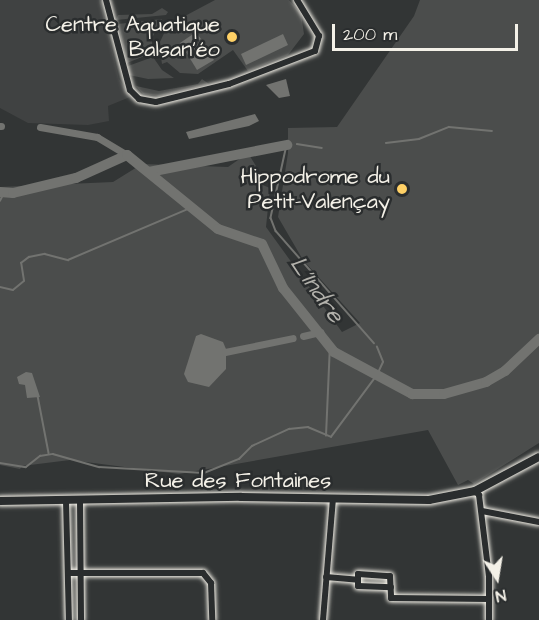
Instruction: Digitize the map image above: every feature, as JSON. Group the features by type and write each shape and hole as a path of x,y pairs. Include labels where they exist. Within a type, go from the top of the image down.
{"street":[{"path":"106,0 126,81 140,99 156,102 219,87 315,51 319,36 297,0"},
{"name":"Rue des Fontaines","path":"0,501 333,498 429,500 475,491 539,457"},
{"path":"475,491 479,495 482,511 489,620"},
{"path":"323,620 333,498"},
{"path":"66,501 69,620"},
{"path":"80,501 81,620"},
{"path":"482,511 539,522"},
{"path":"68,573 203,573 211,583 212,620"},
{"path":"391,587 358,586 358,573 390,576 391,587 391,598 489,598"},
{"path":"326,578 358,580"}],"shaded area":[{"path":"0,0 100,0 119,79 130,97 108,106 109,121 88,125 28,123 0,108"},
{"name":"Centre Aquatique Balsan'éo","path":"215,0 289,0 301,14 304,34 288,55 248,71 233,50 198,74 180,73 167,62 162,64 159,44 168,25"},
{"path":"420,0 539,0 539,443 474,484 468,480 458,485 428,430 179,474 70,460 22,466 20,469 0,465 0,187 113,182 142,164 228,167 248,153 256,166 248,179 270,188 266,227 342,332 360,323 303,260 278,217 288,153 288,128 337,127 414,16"},
{"path":"162,8 168,12 166,15 116,20 118,15 152,14"},
{"path":"162,19 152,38 152,53 127,63 118,24"},
{"path":"196,32 201,39 184,49 180,43"},
{"path":"283,34 288,45 246,65 241,54"},
{"path":"202,41 214,60 197,70 186,52"},
{"path":"153,57 162,70 174,78 148,79 129,75 128,66"},
{"path":"202,79 209,84 159,96 143,94 136,86 159,91 198,84"},
{"path":"286,79 290,96 279,98 266,85"},
{"path":"255,114 259,121 249,126 189,139 186,132"},
{"path":"201,334 223,342 226,349 226,369 209,387 188,382 184,374 196,336"},
{"path":"26,372 32,373 40,397 27,398 25,385 19,384 17,377"}],"waterway":[{"path":"40,127 97,137 127,155"},
{"path":"386,143 419,139 449,127 492,131"},
{"path":"297,144 322,148"},
{"path":"287,145 271,218 276,231 374,343"},
{"path":"149,172 287,145"},
{"name":"L'Indre","path":"0,192 13,193 76,178 127,155 218,229 262,244 283,288 334,352 412,394 444,394 486,382 505,371 539,339"},
{"path":"0,201 4,193"},
{"path":"0,287 13,290 24,281 21,263 29,257 45,254 68,260 193,207"},
{"path":"303,336 321,332"},
{"path":"225,352 293,338"},
{"path":"326,436 330,345"},
{"path":"0,463 26,467 40,456 53,454 99,467 204,473 239,459 252,446 289,429 308,427 331,437 377,375 383,362 377,347"},
{"path":"38,396 49,453"}],"place":[{"name":"Centre Aquatique Balsan'éo","path":"232,37"},
{"name":"Hippodrome du Petit-Valençay","path":"402,189"}]}
